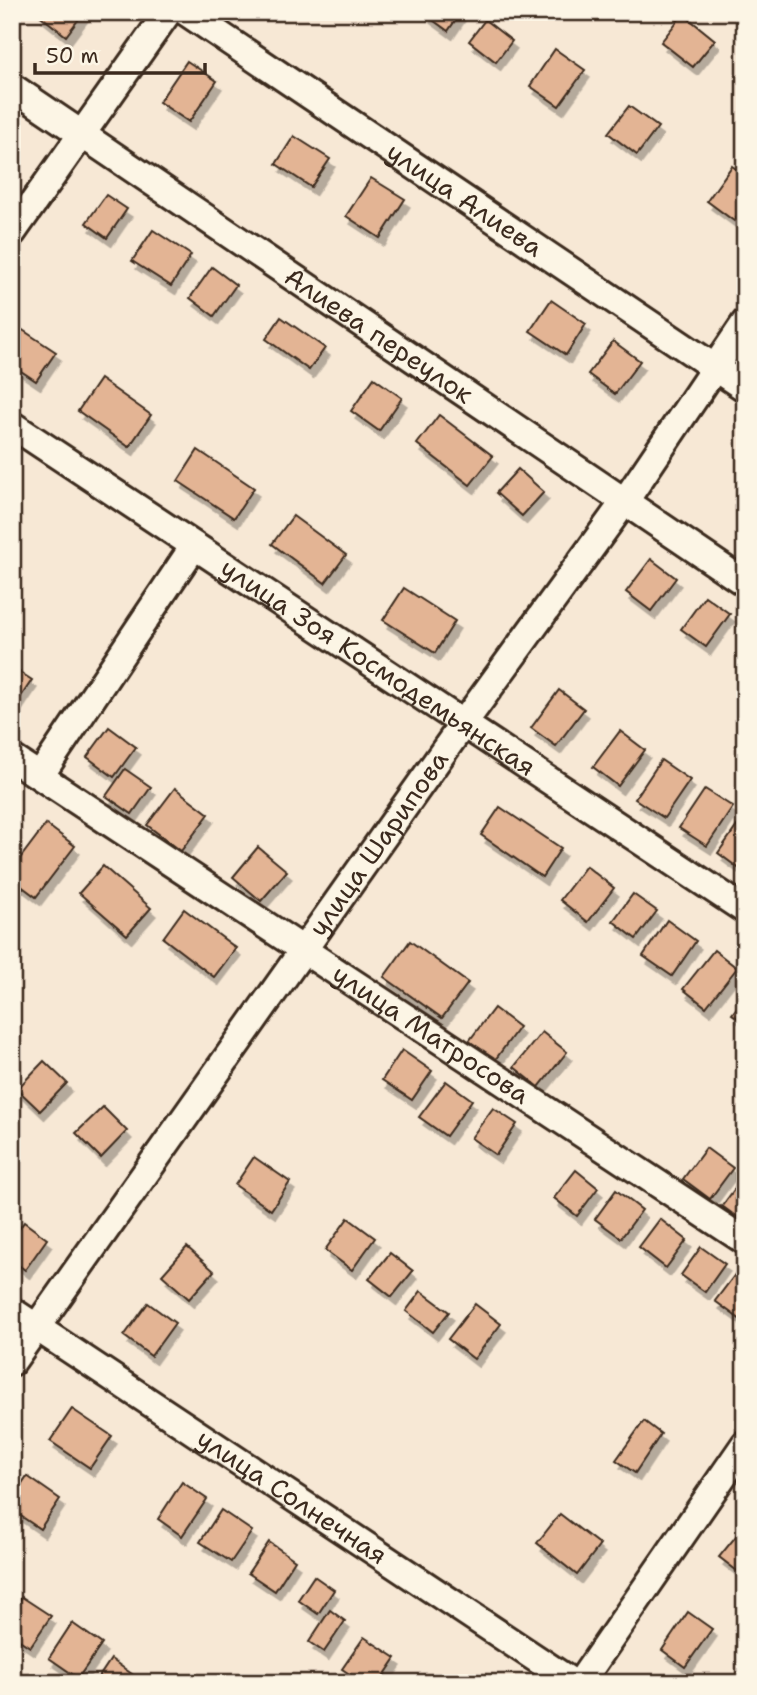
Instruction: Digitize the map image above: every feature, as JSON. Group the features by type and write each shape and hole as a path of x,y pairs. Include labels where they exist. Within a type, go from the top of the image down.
{"street":[{"path":"12,233 168,12"},
{"name":"улица Алиева","path":"186,12 745,388"},
{"name":"Алиева переулок","path":"12,87 745,583"},
{"name":"улица Шарипова","path":"12,1362 463,724 625,500 745,323"},
{"name":"улица Зоя Космодемьянская","path":"12,425 745,910"},
{"path":"40,776 194,546"},
{"name":"улица Матросова","path":"12,758 745,1241"},
{"name":"улица Солнечная","path":"12,1311 573,1683"},
{"path":"580,1683 745,1444"}],"building":[{"path":"84,12 66,36 38,14"},
{"path":"427,12 461,12 448,31 426,15"},
{"path":"683,14 715,40 693,67 661,42"},
{"path":"485,20 512,41 496,62 469,41"},
{"path":"555,49 585,70 559,106 530,86"},
{"path":"187,61 217,81 189,122 159,102"},
{"path":"629,106 658,127 637,155 608,133"},
{"path":"294,136 330,159 311,187 276,164"},
{"path":"732,166 745,175 745,205 734,221 707,201"},
{"path":"371,178 405,199 380,238 346,216"},
{"path":"106,195 127,209 107,238 86,223"},
{"path":"153,230 191,255 171,286 132,261"},
{"path":"212,267 236,285 214,316 190,298"},
{"path":"551,300 586,324 566,355 530,331"},
{"path":"281,317 325,348 309,370 266,339"},
{"path":"12,323 56,352 36,381 12,365"},
{"path":"613,341 640,361 615,394 588,374"},
{"path":"374,378 402,398 379,431 351,411"},
{"path":"100,379 151,415 129,447 78,411"},
{"path":"439,415 493,456 470,485 417,444"},
{"path":"198,450 254,488 234,518 178,481"},
{"path":"518,469 544,492 522,516 496,493"},
{"path":"293,516 346,555 325,583 272,544"},
{"path":"651,559 676,578 651,611 626,592"},
{"path":"404,588 455,621 435,653 383,620"},
{"path":"705,596 730,614 706,647 681,629"},
{"path":"12,667 32,680 12,710"},
{"path":"559,690 584,709 556,746 531,728"},
{"path":"109,727 136,747 114,777 87,757"},
{"path":"620,731 645,750 618,786 593,767"},
{"path":"661,760 690,780 664,818 635,799"},
{"path":"125,769 151,787 132,814 106,796"},
{"path":"175,788 209,814 181,851 147,825"},
{"path":"705,789 733,807 707,846 679,828"},
{"path":"500,807 561,848 542,877 481,835"},
{"path":"46,824 75,846 36,897 12,879 12,869"},
{"path":"737,826 745,832 745,873 718,853"},
{"path":"258,847 287,871 261,901 233,877"},
{"path":"103,866 151,908 127,935 79,893"},
{"path":"586,866 614,888 588,922 560,900"},
{"path":"633,894 657,911 636,939 613,921"},
{"path":"184,909 236,948 214,977 163,938"},
{"path":"667,920 696,941 672,976 643,956"},
{"path":"410,941 468,983 442,1018 384,977"},
{"path":"714,950 737,968 706,1007 683,989"},
{"path":"745,997 745,1023 732,1014"},
{"path":"494,1008 519,1027 495,1060 469,1041"},
{"path":"542,1032 567,1052 539,1087 514,1067"},
{"path":"402,1050 432,1071 412,1100 382,1080"},
{"path":"44,1061 67,1083 40,1111 17,1089"},
{"path":"446,1081 472,1100 446,1136 419,1117"},
{"path":"103,1107 127,1131 101,1158 76,1133"},
{"path":"493,1108 517,1124 496,1155 471,1138"},
{"path":"706,1148 733,1168 710,1199 683,1179"},
{"path":"254,1157 290,1182 271,1210 235,1185"},
{"path":"576,1170 598,1188 577,1216 554,1198"},
{"path":"745,1175 745,1223 722,1206"},
{"path":"616,1190 642,1210 621,1238 595,1219"},
{"path":"348,1218 375,1238 352,1270 325,1250"},
{"path":"660,1219 687,1240 666,1268 639,1247"},
{"path":"24,1222 47,1239 25,1270 12,1260 12,1239"},
{"path":"187,1247 214,1271 189,1299 162,1275"},
{"path":"701,1247 725,1264 705,1292 681,1275"},
{"path":"390,1253 413,1271 392,1297 369,1279"},
{"path":"737,1272 745,1278 745,1323 715,1301"},
{"path":"421,1291 449,1312 433,1332 406,1311"},
{"path":"148,1303 175,1323 151,1356 124,1336"},
{"path":"475,1304 501,1324 474,1359 448,1339"},
{"path":"72,1409 112,1436 90,1468 50,1441"},
{"path":"644,1421 661,1434 635,1473 616,1460"},
{"path":"27,1476 60,1499 40,1529 12,1510 12,1498"},
{"path":"182,1482 207,1499 182,1536 158,1519"},
{"path":"221,1510 252,1531 231,1562 200,1542"},
{"path":"560,1514 600,1545 577,1575 537,1543"},
{"path":"745,1525 745,1577 719,1557"},
{"path":"269,1542 295,1560 275,1591 248,1573"},
{"path":"314,1576 334,1590 318,1614 298,1600"},
{"path":"22,1597 51,1616 30,1647 12,1635 12,1611"},
{"path":"330,1610 345,1621 324,1652 309,1642"},
{"path":"688,1612 712,1629 685,1667 662,1650"},
{"path":"72,1623 102,1644 78,1678 49,1658"},
{"path":"364,1637 396,1658 379,1683 363,1683 342,1669"},
{"path":"111,1659 136,1677 132,1683 95,1683"}]}
